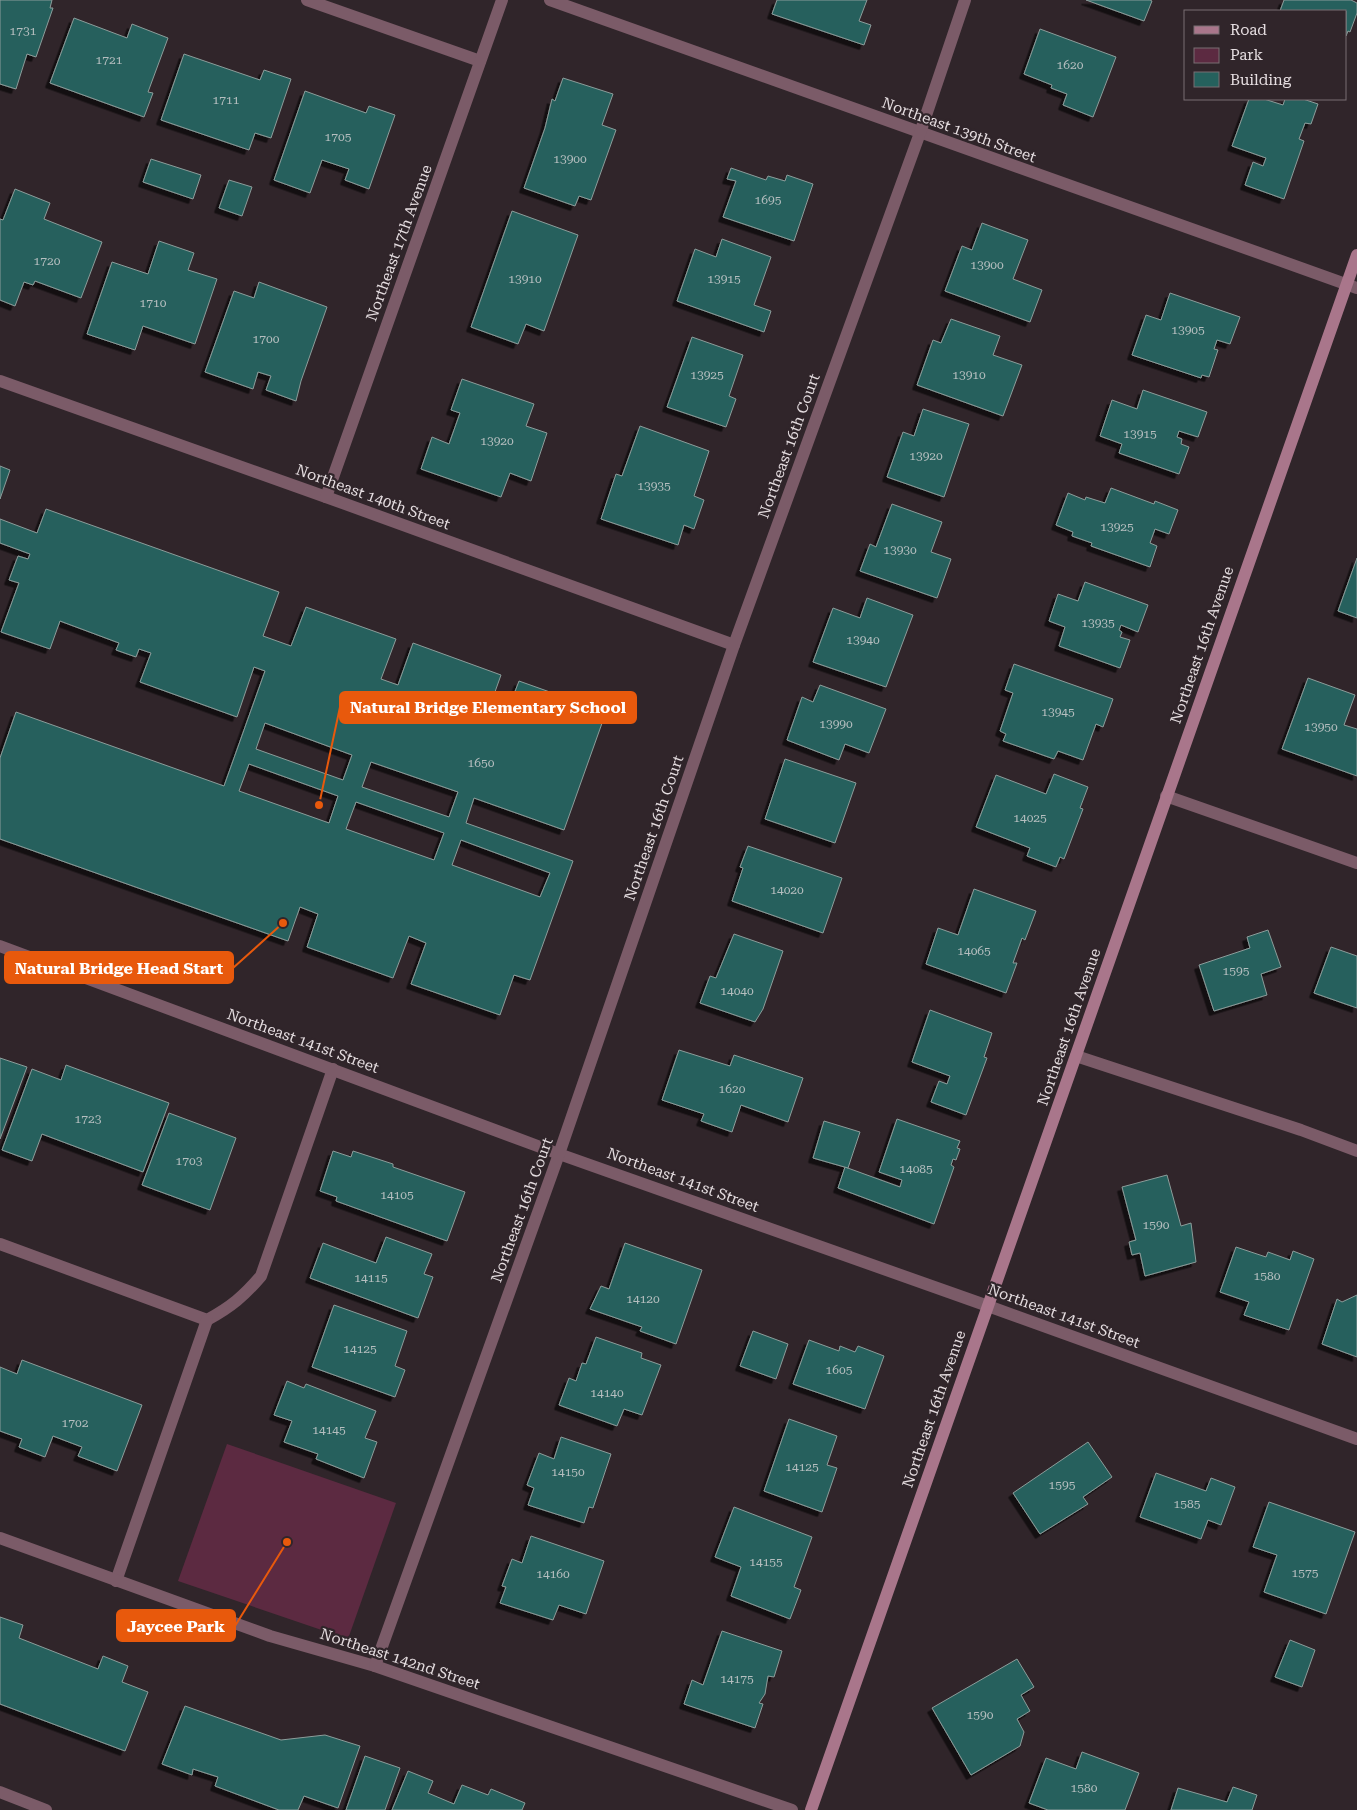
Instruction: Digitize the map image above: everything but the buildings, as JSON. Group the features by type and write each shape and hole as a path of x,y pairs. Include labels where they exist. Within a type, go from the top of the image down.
{"street":[{"path":"307,0 480,62"},
{"name":"Northeast 17th Avenue","path":"326,497 502,0"},
{"name":"Northeast 139th Street","path":"550,0 1352,287"},
{"name":"Northeast 16th Court","path":"375,1666 559,1154 734,646 920,133 965,0"},
{"name":"Northeast 16th Avenue","path":"811,1810 1166,796 1352,287 1357,256"},
{"name":"Northeast 140th Street","path":"0,381 326,497 734,646"},
{"path":"1166,796 1357,863"},
{"name":"Northeast 141st Street","path":"0,946 559,1154 1357,1439"},
{"path":"1076,1056 1301,1130 1357,1151"},
{"path":"116,1581 207,1320 228,1308 246,1294 261,1276 333,1069"},
{"path":"0,1244 207,1320"},
{"name":"Northeast 142nd Street","path":"0,1538 270,1636 375,1666 792,1810"},
{"path":"0,1792 46,1810"}],"green space":[{"path":"227,1444 396,1503 348,1639 178,1581"}],"place":[{"name":"Natural Bridge Elementary School","path":"319,805"},
{"name":"Natural Bridge Head Start","path":"283,923"},
{"name":"Jaycee Park","path":"287,1542"}]}
